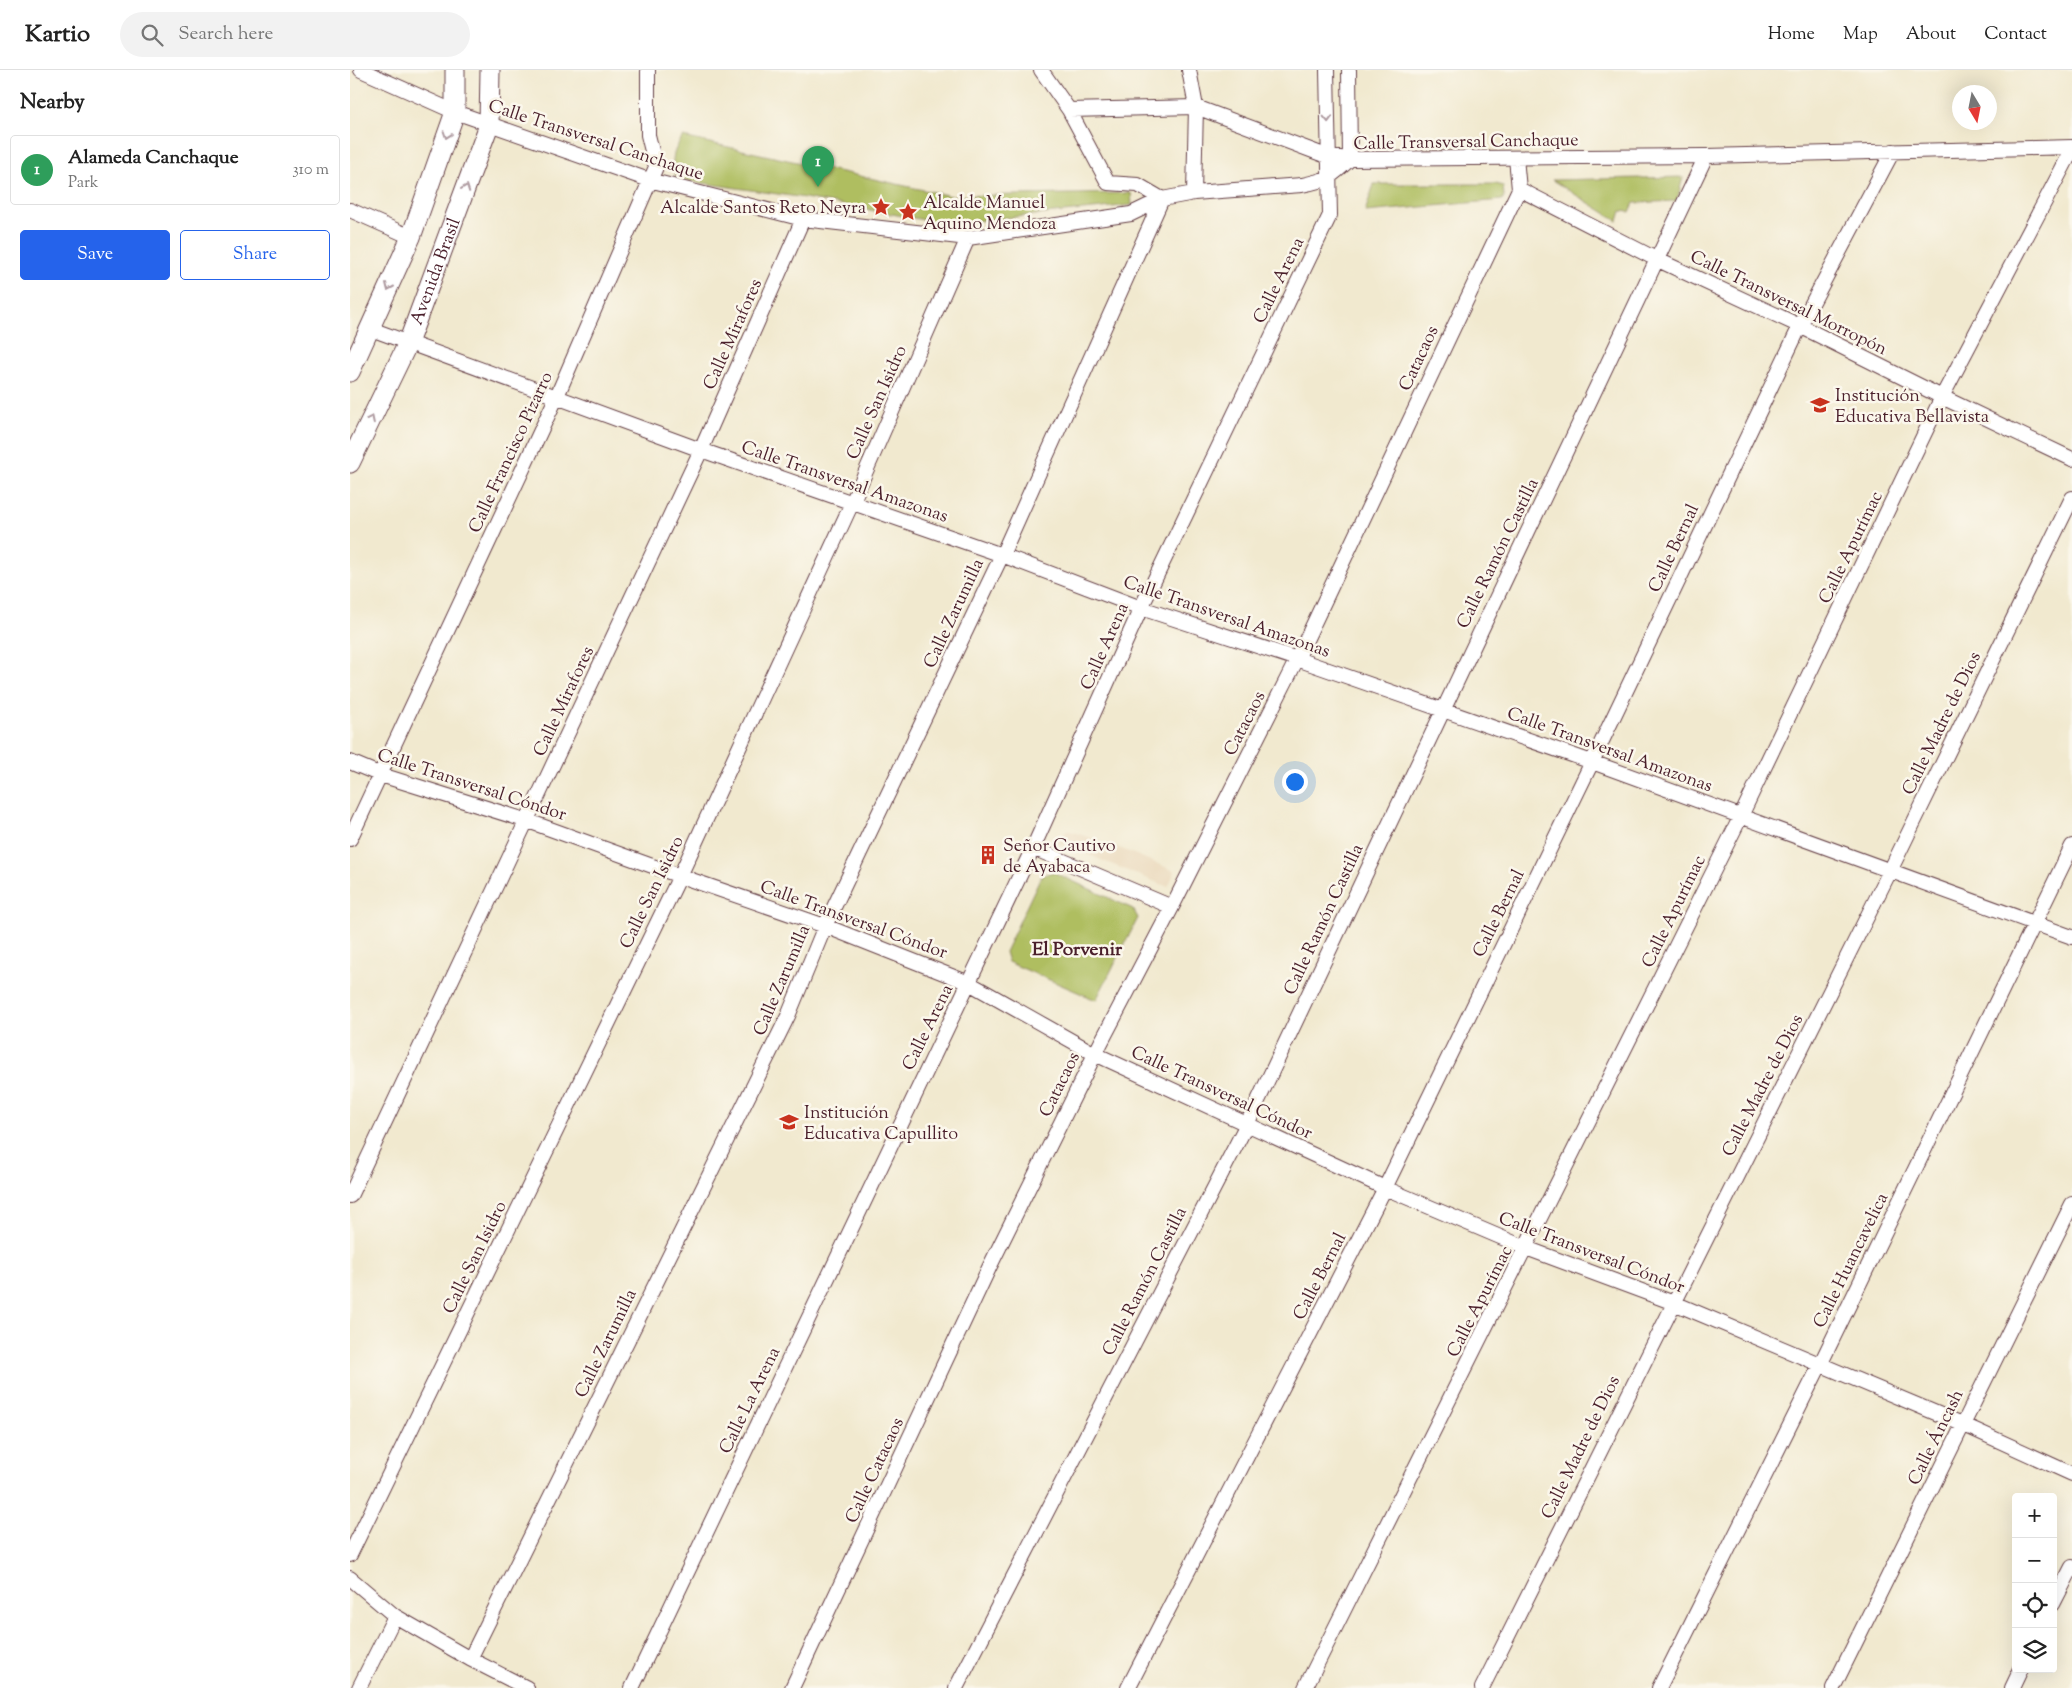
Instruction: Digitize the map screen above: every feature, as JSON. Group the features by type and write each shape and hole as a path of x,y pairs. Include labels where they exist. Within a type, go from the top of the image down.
{"street":[{"name":"Calle Transversal Canchaque","path":"361,70 489,125 649,180 804,219 968,238 1130,214 1162,199 1194,193 1302,185 1330,178 1350,158 1706,156 2072,149"},
{"name":"Avenida Brasil","path":"350,372 412,237 455,112 455,70"},
{"name":"Avenida Brasil","path":"350,463 408,344 489,125 490,70"},
{"name":"Calle Francisco Pizarro","path":"350,839 557,396 656,167 648,135 648,70"},
{"path":"1041,70 1069,110 1108,183 1138,184 1162,199"},
{"path":"1189,70 1196,107 1194,193"},
{"name":"Calle Arena","path":"899,1129 1034,848 1141,608 1330,215 1327,70"},
{"path":"1069,110 1196,107 1329,157 1350,158 1349,70"},
{"name":"Calle Apurímac","path":"1305,1688 1741,816 1942,397 2072,149"},
{"name":"Calle Bernal","path":"1128,1688 1385,1188 1592,762 1800,326 1893,152"},
{"name":"Calle Ramón Castilla","path":"956,1688 1247,1124 1706,156"},
{"path":"1516,158 1519,189"},
{"name":"Calle Transversal Morropón","path":"1519,189 1658,260 1800,326 1942,397 2072,458"},
{"name":"Catacaos","path":"989,1268 1095,1054 1172,907 1297,658 1519,189"},
{"name":"Calle Zarumilla","path":"470,1659 788,1016 825,926 1002,554 1162,199"},
{"path":"350,210 412,237"},
{"name":"Calle Mirafores","path":"350,1196 701,450 804,219"},
{"name":"Calle San Isidro","path":"350,1555 680,876 852,503 968,238"},
{"name":"Calle Transversal Amazonas","path":"370,329 701,450 1002,554 1141,608 1297,658 1443,709 1891,869 2072,937"},
{"name":"Calle Madre de Dios","path":"1482,1688 1891,869 2072,498"},
{"name":"Calle Transversal Cóndor","path":"350,762 381,775 528,821 825,926 969,983 1095,1054 1385,1188 1526,1248 1674,1302 1962,1424 2072,1474"},
{"name":"Calle Huancavelica","path":"1659,1688 1820,1365 2072,846"},
{"path":"1034,848 1172,907"},
{"name":"Calle La Arena","path":"632,1688 899,1129"},
{"name":"Calle Áncash","path":"1833,1688 2072,1204"},
{"name":"Calle Catacaos","path":"792,1688 989,1268"},
{"path":"2057,1596 2072,1567"},
{"path":"350,1578 395,1616 470,1659 527,1688"},
{"path":"359,1688 395,1616"},
{"path":"2012,1688 2019,1673"}],"shaded area":[{"path":"1067,830 1117,847 1175,871 1168,887 1059,843"}],"green space":[{"path":"683,137 951,196 1131,193 1132,205 946,224 805,198 682,180 676,177 673,161 675,151"},
{"path":"1683,177 1677,201 1634,203 1630,212 1621,211 1618,221 1552,180"},
{"path":"1374,184 1496,184 1503,186 1504,196 1502,200 1365,212"},
{"path":"1053,872 1133,909 1138,918 1096,1000 1008,962 1005,952 1041,876"}],"place":[{"name":"Alameda Canchaque","path":"818,187"},
{"name":"Alcalde Santos Reto Neyra","path":"881,207"},
{"name":"Alcalde Manuel Aquino Mendoza","path":"908,212"},
{"name":"Institución Educativa Bellavista","path":"1820,405"},
{"name":"Señor Cautivo de Ayabaca","path":"988,855"},
{"name":"Institución Educativa Capullito","path":"789,1122"}],"district":[{"name":"El Porvenir","path":"1077,948"}]}
